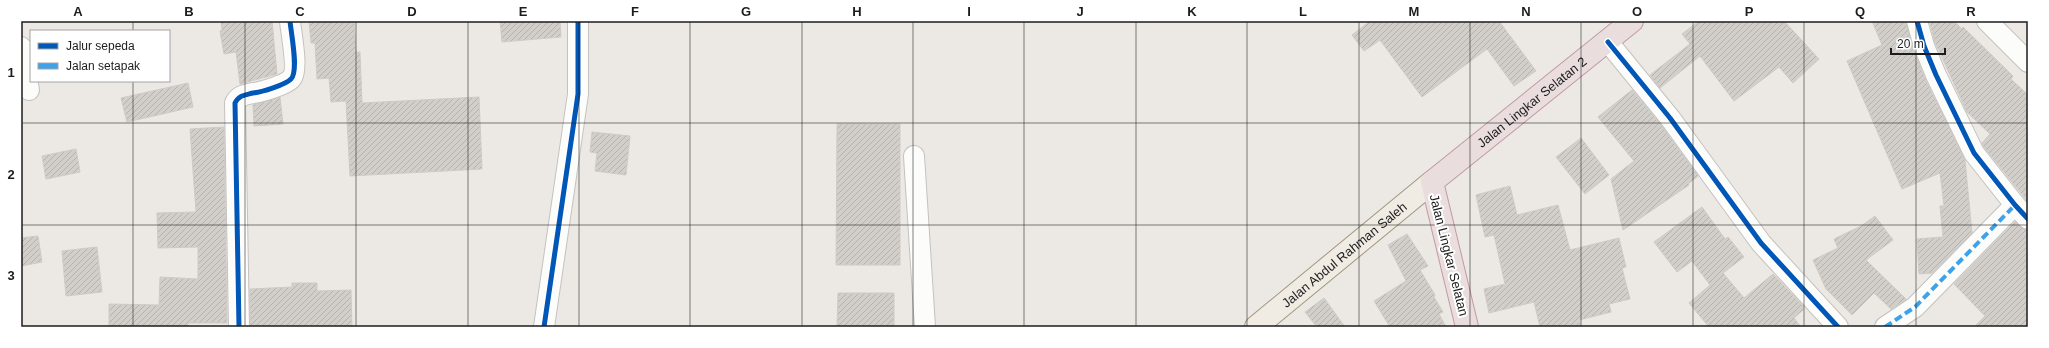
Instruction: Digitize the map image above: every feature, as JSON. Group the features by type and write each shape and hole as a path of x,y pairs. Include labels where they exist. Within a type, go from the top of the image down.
{"highway":[{"name":"Jalan Lingkar Selatan 2","path":"1432,182 1608,42 1632,21"},
{"name":"Jalan Lingkar Selatan","path":"1432,182 1467,327"}],"main road":[{"name":"Jalan Abdul Rahman Saleh","path":"1256,327 1432,182"}],"street":[{"path":"239,327 235,103 240,96 258,92 287,82 293,76 295,68 290,21"},
{"path":"544,327 578,94 578,21"},
{"path":"1885,327 1915,307 2022,212 1974,153 1936,76 1924,46 1917,21"},
{"path":"1987,21 2027,59"},
{"path":"1608,42 1670,118 1761,243 1838,327"},
{"path":"21,46 29,90"},
{"path":"914,156 925,327"}],"building":[{"path":"221,21 272,21 277,74 240,84 236,52 224,54 220,31 222,30"},
{"path":"309,21 354,21 356,52 360,52 362,103 479,97 482,169 350,176 346,101 331,102 329,78 317,79 315,43 311,43"},
{"path":"500,21 560,21 561,37 502,42"},
{"path":"1370,21 1499,21 1536,71 1514,86 1487,49 1422,97 1380,40 1364,51 1352,35"},
{"path":"1699,21 1784,21 1819,59 1793,83 1779,67 1734,101 1700,56 1660,88 1650,75 1690,44 1682,34"},
{"path":"1872,21 1906,21 1913,49 1925,79 1965,160 1972,233 1932,273 1919,274 1917,239 1943,237 1940,206 1944,206 1940,173 1902,189 1847,61 1882,45"},
{"path":"1932,21 1954,21 1962,29 1963,27 2013,76 2011,79 2028,95 2028,202 1984,147 1982,143 1990,134 1967,112 1935,42 1930,23"},
{"path":"188,83 193,107 127,122 121,98"},
{"path":"1632,90 1661,125 1698,176 1688,184 1689,185 1623,230 1611,179 1634,161 1598,117"},
{"path":"280,97 283,124 254,126 253,105"},
{"path":"837,124 900,124 900,265 836,265"},
{"path":"224,127 227,323 188,323 188,327 109,327 109,304 159,305 160,277 198,279 198,247 158,248 157,213 196,212 190,129"},
{"path":"592,132 630,136 626,175 595,171 597,153 590,152"},
{"path":"1581,138 1609,175 1585,194 1556,157"},
{"path":"76,149 80,172 46,179 42,156"},
{"path":"1510,186 1517,215 1558,205 1570,250 1619,238 1626,267 1622,268 1630,299 1609,304 1611,312 1579,320 1581,327 1540,327 1534,302 1489,313 1484,289 1505,284 1494,235 1485,237 1476,195"},
{"path":"1702,207 1725,239 1728,237 1744,257 1723,273 1744,298 1773,274 1803,306 1803,310 1794,318 1801,327 1709,327 1689,303 1710,285 1692,261 1677,272 1654,242"},
{"path":"1875,216 1893,240 1866,260 1906,299 1891,309 1874,293 1852,315 1826,289 1813,260 1838,248 1834,239 1861,226"},
{"path":"2015,222 2020,227 2028,230 2028,327 1974,327 1985,316 1954,284"},
{"path":"1407,234 1428,266 1420,270 1443,312 1439,314 1446,327 1390,327 1374,301 1406,281 1388,245"},
{"path":"38,236 42,262 21,266 21,238"},
{"path":"97,247 102,292 66,296 62,251"},
{"path":"292,283 317,283 317,291 351,290 352,327 250,327 250,289 292,287"},
{"path":"838,293 894,293 894,327 837,327"},
{"path":"1324,298 1345,327 1317,327 1305,312"}],"marked path":[{"path":"1885,327 1915,307 2015,205 2013,203"}],"cycle path":[{"path":"239,327 235,103 238,98 242,96 273,88 284,84 291,79 293,75 294,60 290,21"},
{"path":"544,327 578,94 578,21"},
{"path":"1917,21 1924,46 1936,75 1974,153 2028,219"},
{"path":"1608,42 1670,118 1761,243 1838,327"}]}
